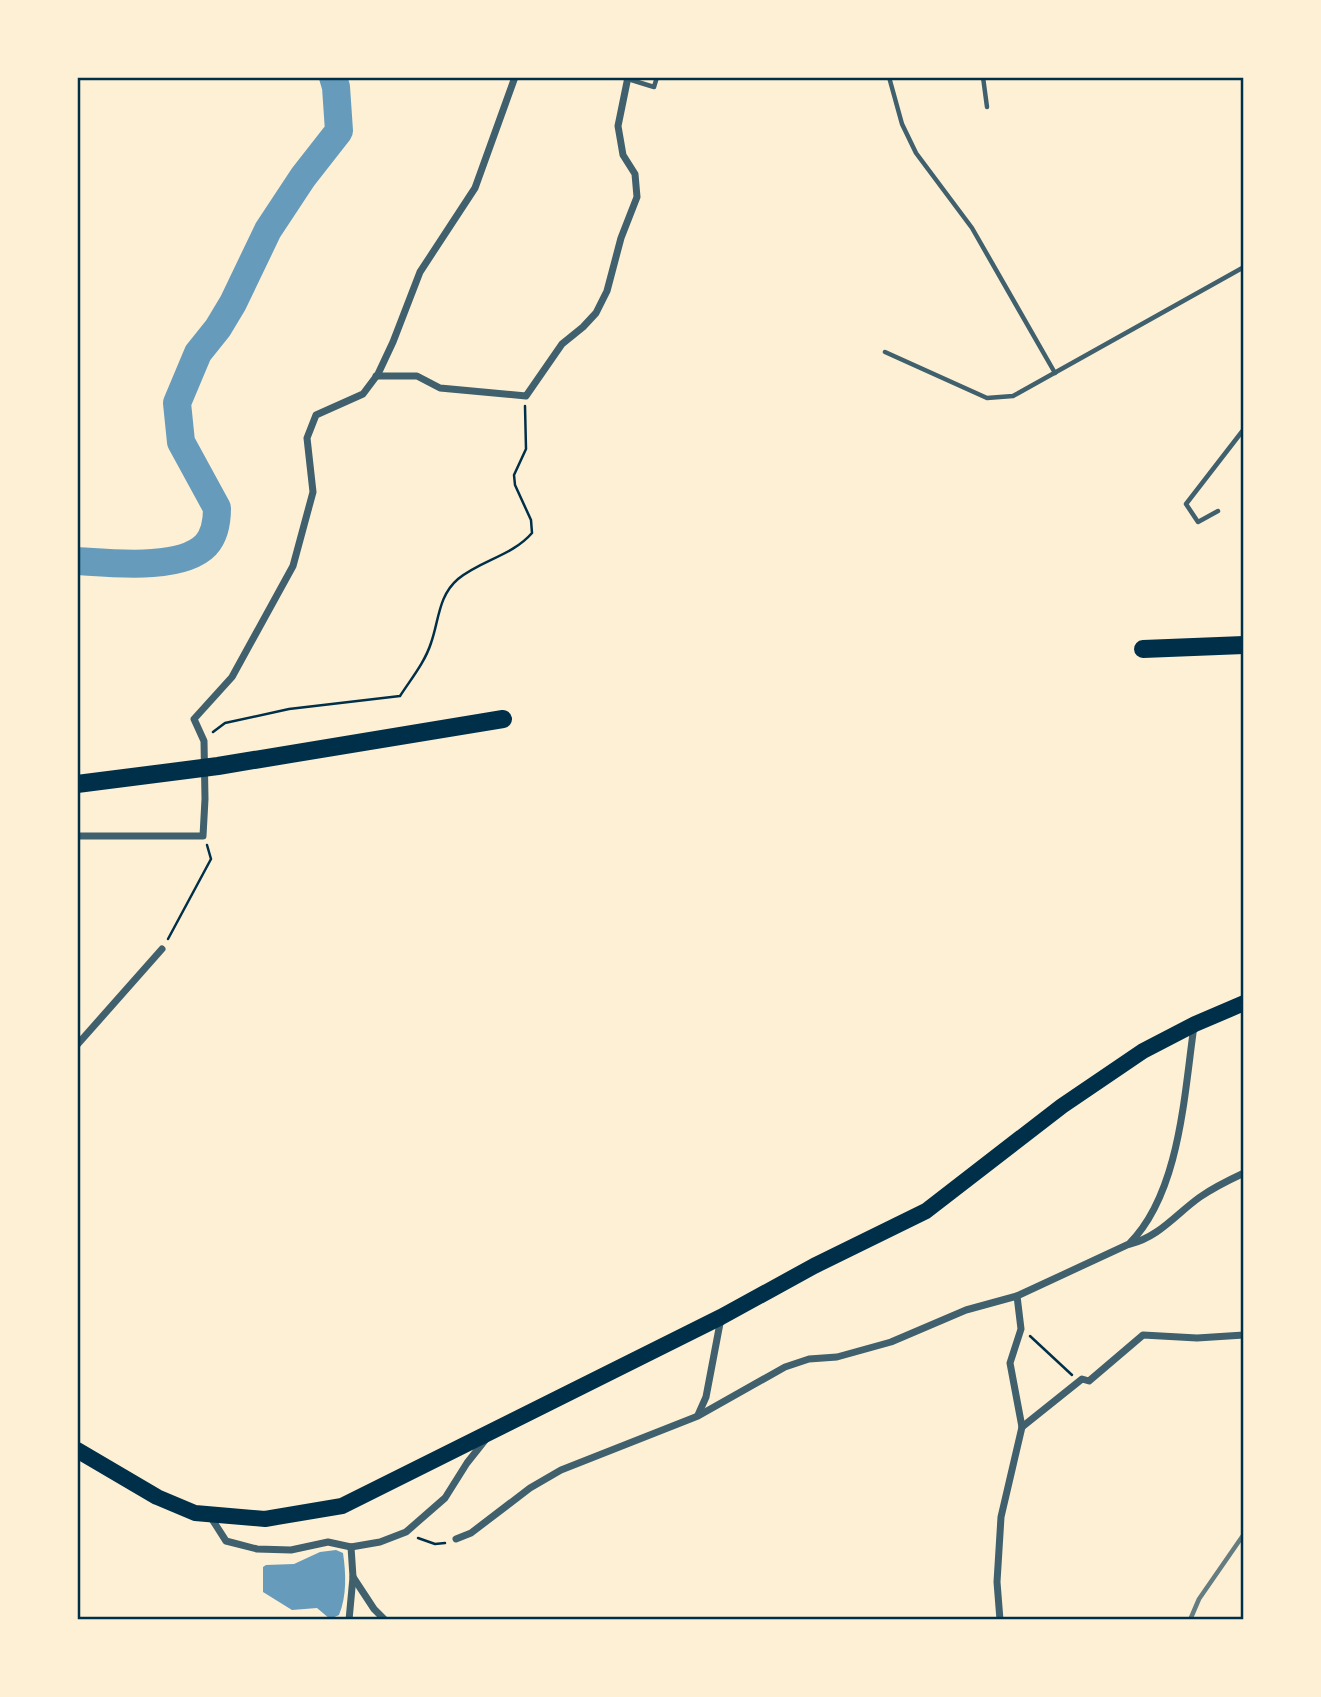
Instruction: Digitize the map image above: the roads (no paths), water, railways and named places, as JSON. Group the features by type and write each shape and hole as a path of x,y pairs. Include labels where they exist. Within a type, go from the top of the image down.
{"highway":[{"path":"1143,649 1244,645"},
{"path":"77,784 218,766 503,719"},
{"path":"77,1450 157,1497 195,1513 265,1519 342,1506 721,1317 814,1266 926,1211 1062,1106 1143,1051 1244,1003"}],"street":[{"path":"77,836 203,835 204,741 194,719 232,677 293,566 313,492 307,438 316,415 363,394 376,376 393,342 420,272 475,188 514,77"},
{"path":"376,376 417,376 440,387 526,396 562,344 596,313 607,291 621,238 637,197 635,174 623,155 618,126 624,78"},
{"path":"77,1045 162,949"},
{"path":"1129,1244 1142,1231 1172,1168 1195,1024"},
{"path":"456,1539 471,1534 530,1488 561,1470 698,1416 785,1367 809,1359 837,1357 891,1342 966,1310 1017,1296 1129,1244 1145,1240 1165,1227 1201,1196 1244,1173"},
{"path":"1000,1620 997,1582 1001,1517 1022,1427 1010,1363 1021,1329 1017,1296"},
{"path":"698,1416 706,1397 721,1317"},
{"path":"1022,1427 1082,1379 1089,1381 1143,1335 1196,1338 1244,1335"},
{"path":"209,1515 226,1541 257,1549 291,1550 328,1542 351,1547 380,1542 406,1532 445,1498 492,1431"},
{"path":"349,1620 353,1577 351,1547"},
{"path":"353,1577 374,1609 385,1620"}],"lane":[{"path":"624,78 654,87 657,77"},
{"path":"889,77 902,124 916,153 972,228 1055,373"},
{"path":"983,77 987,107"},
{"path":"885,352 987,398 1013,396 1244,267"},
{"path":"1218,511 1198,522 1186,504 1244,429"}],"water":[{"path":"336,1550 343,1553 345,1576 345,1592 339,1615 330,1619 317,1608 292,1610 263,1592 263,1567 266,1565 294,1564 320,1552"}],"waterway":[{"path":"77,561 145,564 180,559 195,553 212,537 217,508 181,442 177,403 198,353 233,303 268,230 303,177 339,131 333,77"}],"railway":[{"path":"1190,1620 1199,1599 1244,1534"}]}
